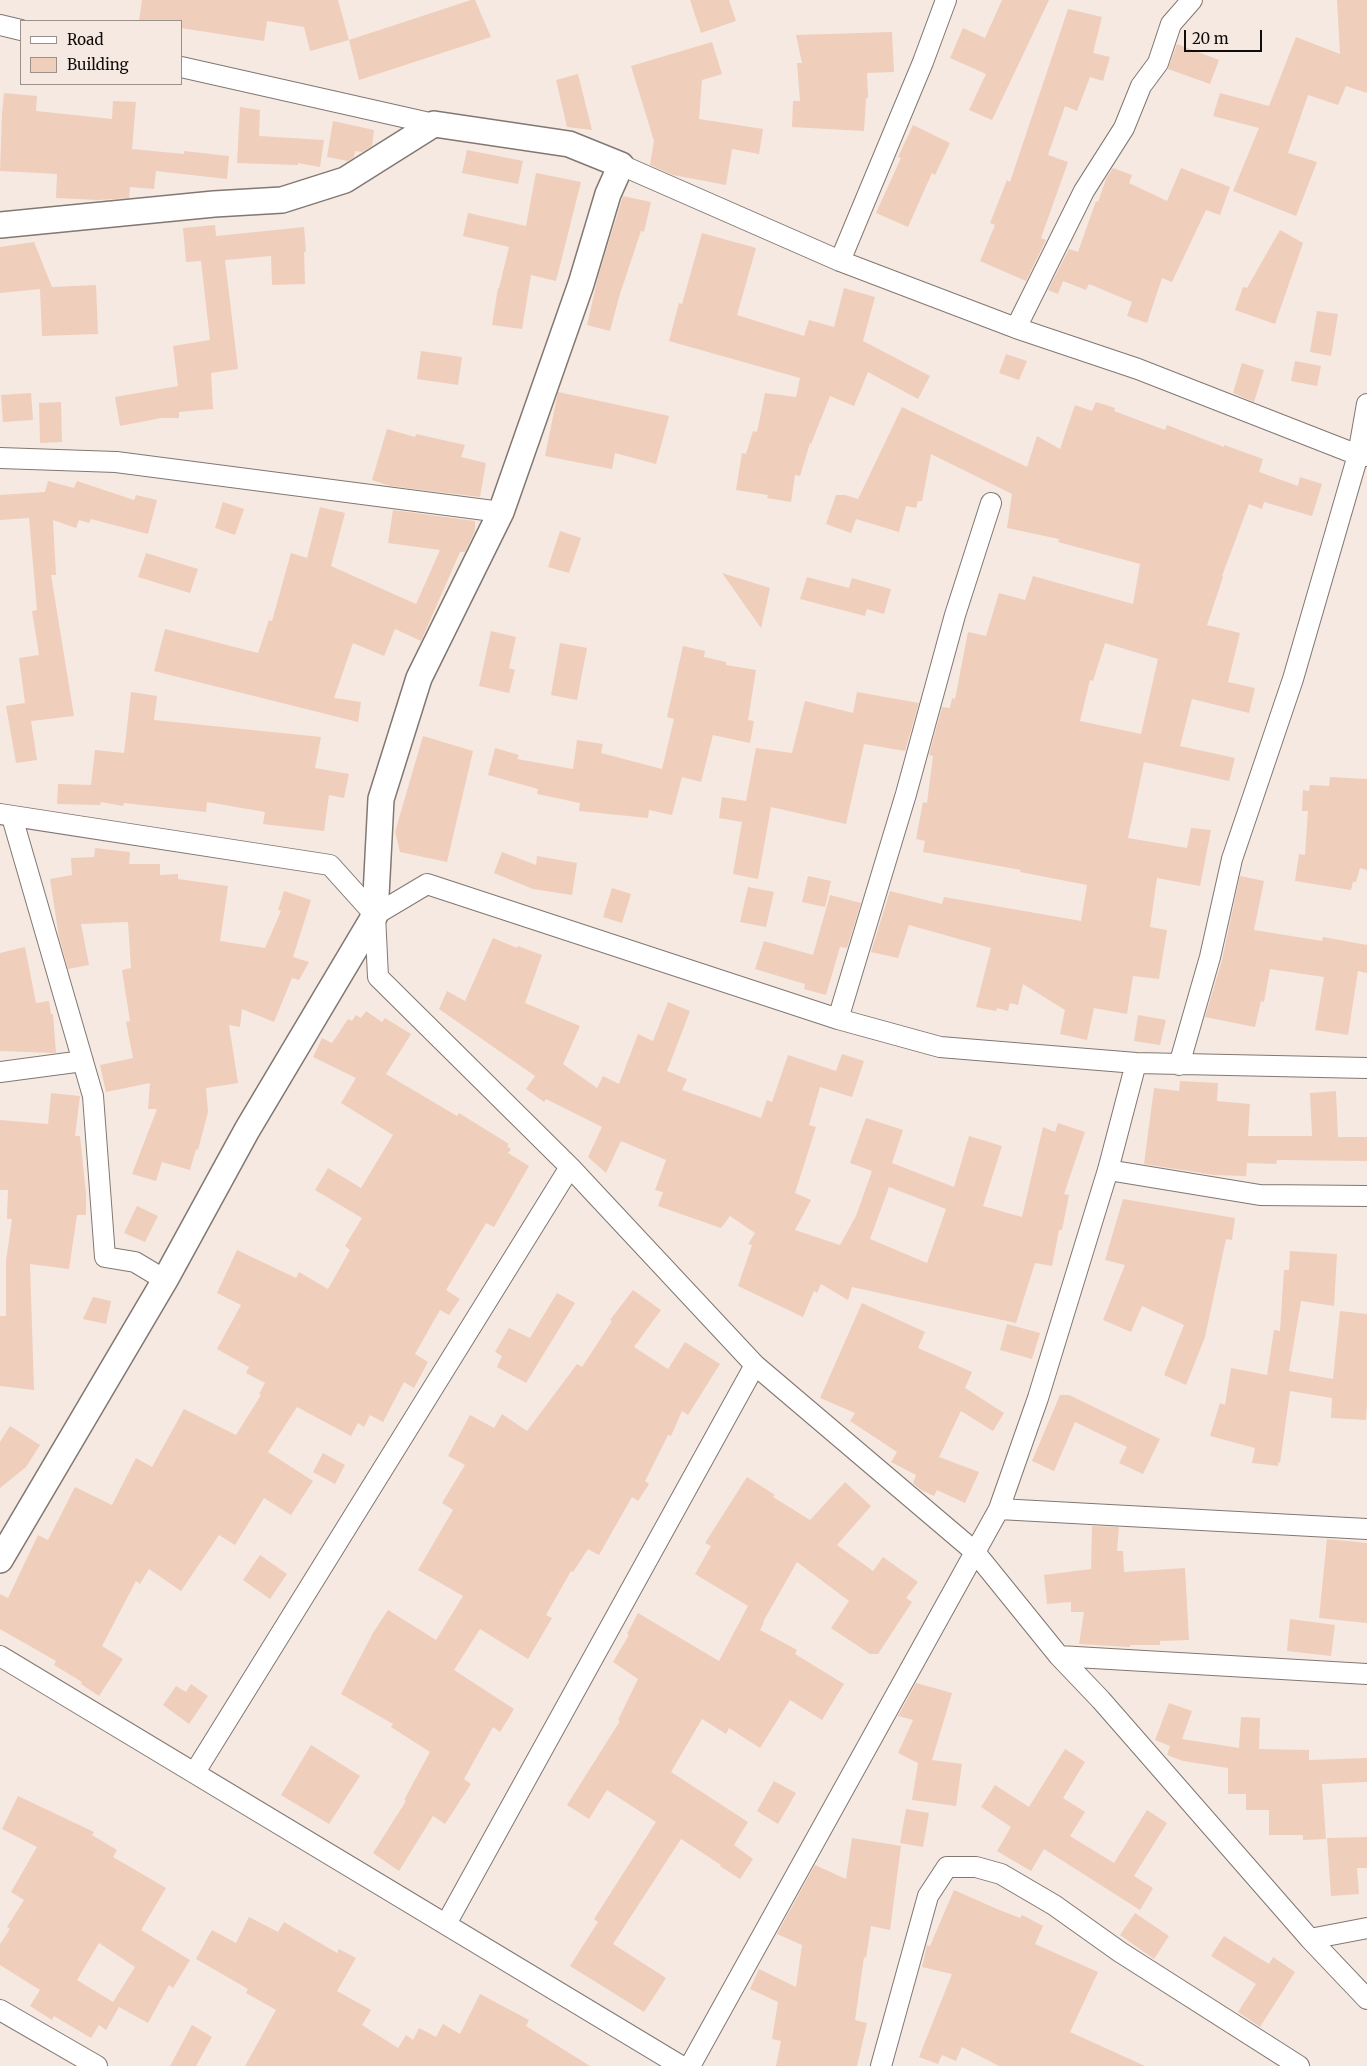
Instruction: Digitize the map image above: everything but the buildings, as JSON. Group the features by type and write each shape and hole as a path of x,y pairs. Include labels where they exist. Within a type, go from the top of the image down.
{"street":[{"path":"840,261 923,62 946,0"},
{"path":"1016,328 1084,191 1124,128 1141,86 1158,64 1171,24 1192,0"},
{"path":"0,25 20,30"},
{"path":"182,66 434,124 569,144 840,261 1016,328 1138,369 1362,455"},
{"path":"0,225 214,204 282,200 345,180 434,124"},
{"path":"621,165 608,194 581,284 501,512 419,678 381,799 375,915 378,977 570,1168 755,1365 974,1551 1059,1656 1101,1700 1310,1939 1367,1999"},
{"path":"1179,1065 1210,957 1232,859 1293,679 1362,455 1367,404"},
{"path":"0,458 116,462 501,512"},
{"path":"838,1019 906,794 955,615 991,503"},
{"path":"165,1280 135,1262 105,1257 93,1096 6,815 330,865 375,915"},
{"path":"0,1560 165,1280 247,1130 375,915 427,884 838,1019 940,1047 1136,1063 1367,1068"},
{"path":"0,1072 83,1061"},
{"path":"690,2066 998,1509 1038,1398 1108,1170 1136,1063"},
{"path":"195,1772 570,1168"},
{"path":"1108,1170 1260,1195 1367,1196"},
{"path":"446,1924 755,1365"},
{"path":"998,1509 1367,1529"},
{"path":"0,1656 681,2066"},
{"path":"1059,1656 1367,1674"},
{"path":"881,2066 928,1896 946,1867 976,1867 1001,1874 1054,1905 1120,1952 1299,2066"},
{"path":"1310,1939 1367,1928"},
{"path":"0,2010 97,2066"}]}
